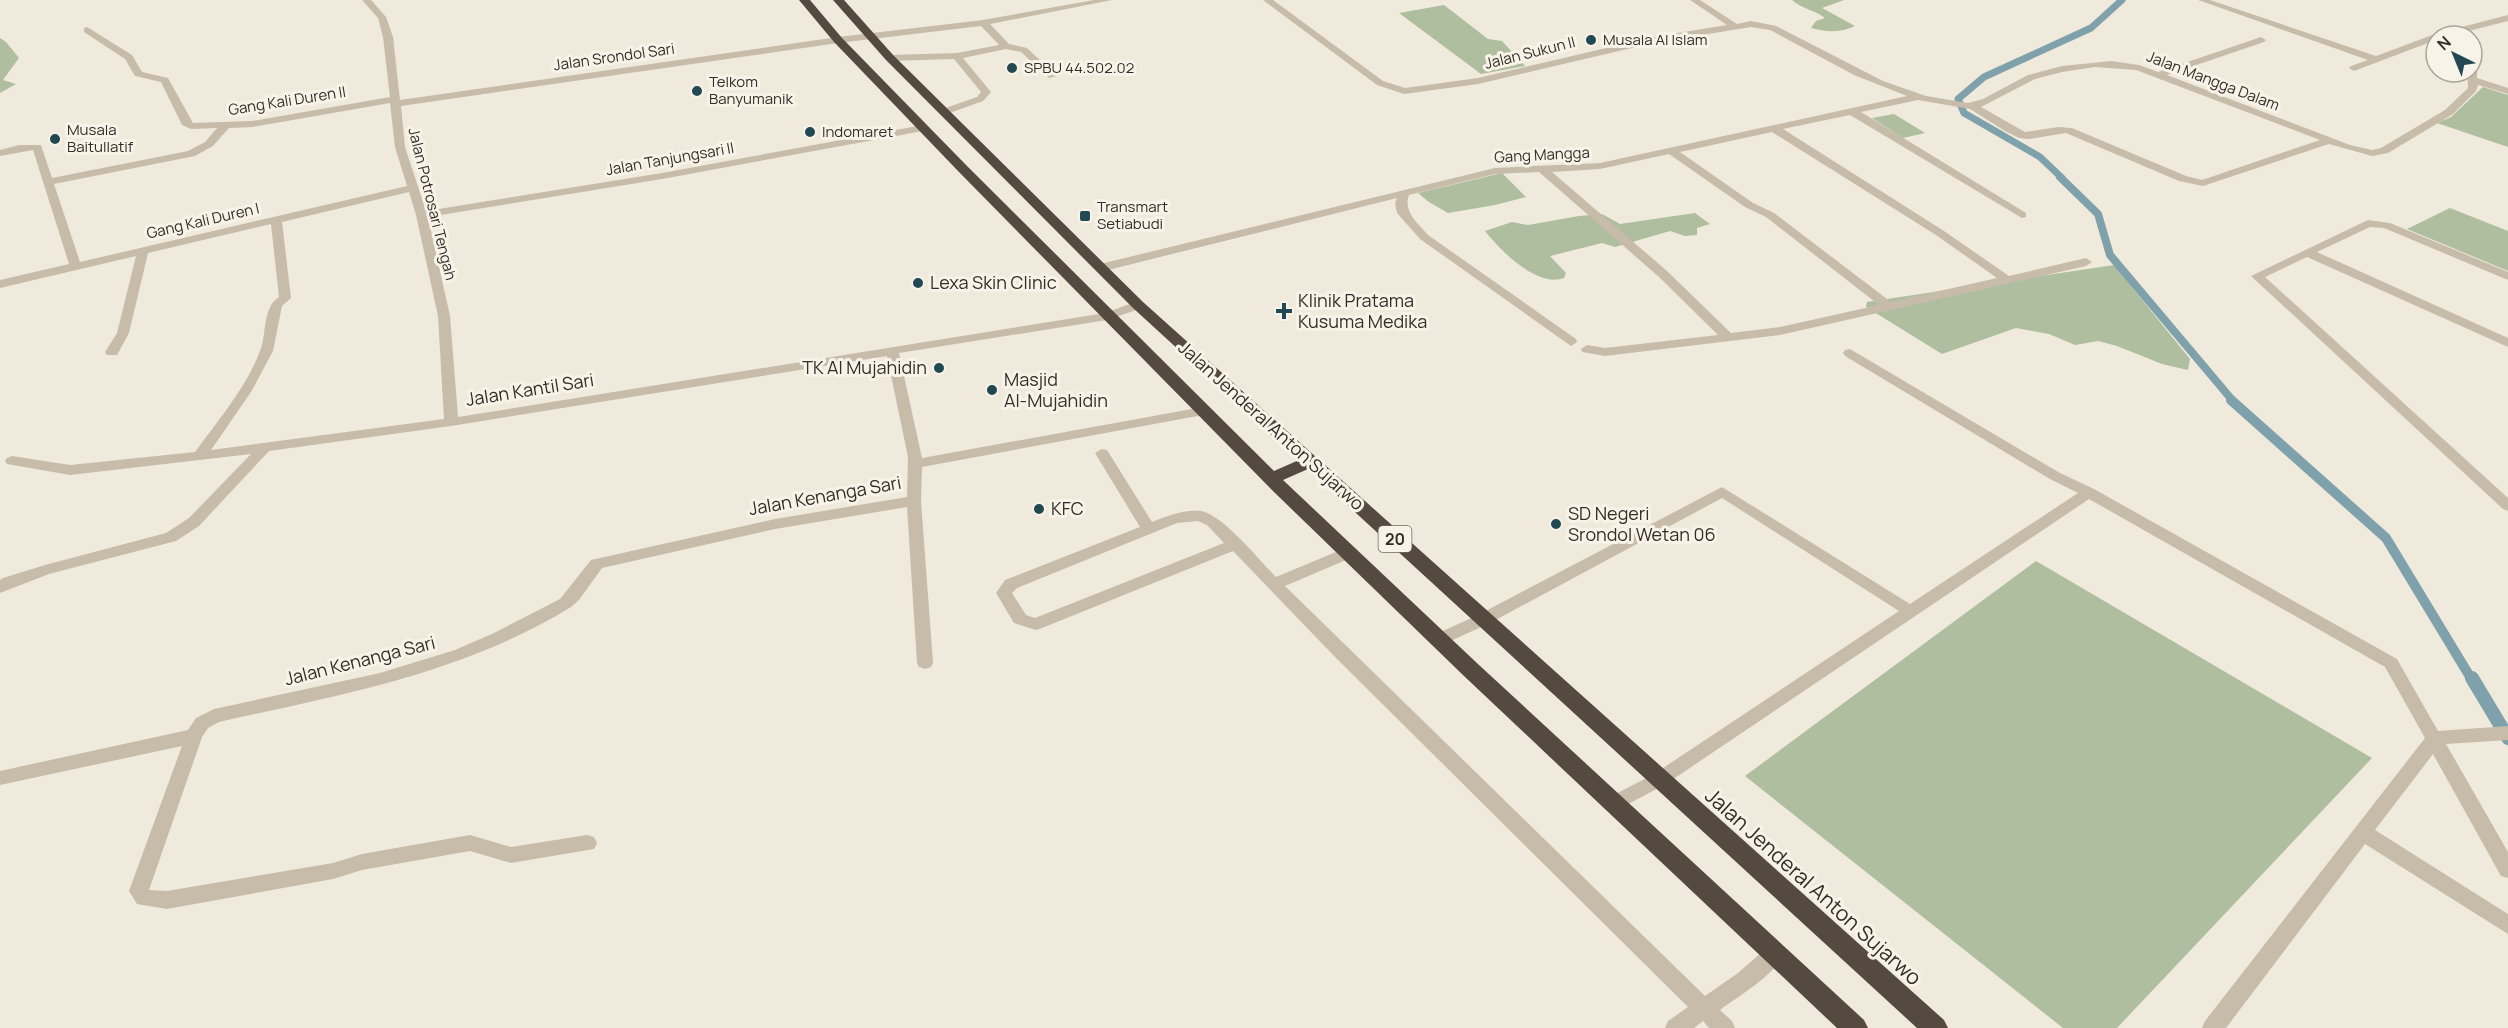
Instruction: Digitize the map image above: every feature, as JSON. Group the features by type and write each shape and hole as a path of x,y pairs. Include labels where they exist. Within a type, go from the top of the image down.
{"highway":[{"name":"20","path":"804,0 838,40"},
{"name":"20","path":"838,0 870,36"},
{"name":"Jalan Jenderal Anton Sujarwo","path":"870,36 1138,305 1935,1028"},
{"name":"Jalan Jenderal Anton Sujarwo","path":"838,40 1107,316 1348,553 1855,1028"},
{"path":"1272,478 1310,462"}],"street":[{"name":"Jalan Potrosari Tengah","path":"366,0 382,17 388,37 400,147 422,215 444,316 451,422"},
{"name":"Jalan Srondol Sari","path":"394,102 838,40 983,23 1108,0"},
{"name":"Jalan Sukun II","path":"1268,0 1380,83 1404,90 1416,91 1478,81 1653,40 1751,24 1773,28 1871,80 1918,98"},
{"path":"1694,0 1734,26"},
{"path":"2202,0 2375,59"},
{"path":"2484,25 2508,18"},
{"path":"983,23 1006,46"},
{"name":"Gang Kali Duren II","path":"87,30 129,57 138,74 165,80 186,123 198,127 252,124 394,102"},
{"path":"2158,75 2208,60 2261,40"},
{"path":"2354,68 2424,42"},
{"path":"890,58 957,56 1006,46 1024,50 1052,76"},
{"path":"944,112 980,99 986,92 957,56"},
{"name":"Jalan Mangga Dalam","path":"1970,106 1989,101 2009,87 2036,76 2092,64 2129,65 2328,141 2366,152 2384,151 2449,112 2469,95 2473,84"},
{"path":"2484,83 2508,91"},
{"path":"1918,98 1970,106 2019,134 2029,136 2056,129 2068,130 2182,179 2202,183 2328,141"},
{"name":"Gang Mangga","path":"1100,268 1495,171 1590,168 1918,98"},
{"path":"1853,112 2022,216"},
{"path":"48,182 192,154 209,144 225,126"},
{"name":"Jalan Tanjungsari II","path":"422,215 662,176 923,128"},
{"path":"1775,129 1940,233 2007,280"},
{"path":"0,153 19,148 37,147 75,265"},
{"path":"1672,151 1749,205 1770,215 1890,307"},
{"path":"1541,168 1663,274 1729,338"},
{"name":"Gang Kali Duren I","path":"0,284 413,188"},
{"path":"1404,195 1401,204 1403,213 1424,237 1571,342"},
{"path":"200,456 255,375 267,351 276,304 285,298 276,220"},
{"path":"2508,276 2377,223 2368,223 2257,276 2508,506"},
{"path":"112,352 123,333 143,250"},
{"path":"2307,252 2508,342"},
{"path":"1587,349 1605,352 1780,331 2086,262"},
{"path":"1107,316 1138,305"},
{"name":"Jalan Kantil Sari","path":"12,461 70,470 200,456 451,422 1107,316"},
{"name":"Jalan Kenanga Sari","path":"194,736 202,723 214,716 426,668 476,648 570,600 591,569 597,564 775,524 914,501 916,464 892,350"},
{"path":"1850,353 2055,476 2089,492 2391,663 2436,738 2508,870"},
{"path":"916,464 1203,411"},
{"path":"0,587 45,570 171,537 194,522 266,446"},
{"path":"1102,453 1148,528"},
{"path":"1440,639 1484,619 1722,492 1910,611"},
{"path":"1615,803 1660,779 2089,492"},
{"path":"914,501 925,663"},
{"path":"1236,544 1036,624 1020,619 1004,593 1011,584 1175,518 1200,516 1212,521 1236,544 1273,585 1724,1028"},
{"path":"1273,585 1348,553"},
{"path":"2212,1028 2436,738 2508,733"},
{"path":"0,778 194,736"},
{"path":"194,736 139,891 144,898 167,900 333,871 362,862 470,843 511,855 587,843"},
{"path":"2364,833 2508,925"},
{"path":"1676,1028 1745,980 1775,953"}],"green space":[{"path":"1792,0 1844,0 1822,8 1855,26 1833,31 1811,28 1816,21 1825,18"},
{"path":"1444,5 1488,39 1502,41 1525,66 1481,74 1399,13"},
{"path":"0,38 19,58 3,80 16,84 0,93"},
{"path":"2483,87 2508,95 2508,147 2437,123 2451,117"},
{"path":"1894,114 1925,133 1903,138 1872,118"},
{"path":"1502,173 1526,197 1448,213 1418,193"},
{"path":"2450,208 2508,231 2508,271 2407,229"},
{"path":"1695,213 1710,224 1697,228 1697,235 1685,236 1670,231 1615,247 1602,243 1550,256 1566,273 1564,278 1554,280 1543,278 1520,266 1485,231 1512,222 1528,225 1602,214 1620,224"},
{"path":"2114,265 2190,359 2188,370 2162,364 2098,341 2075,345 2049,334 2016,328 1942,354 1866,307 1867,302"},
{"path":"2036,561 2372,758 2117,1028 2063,1028 1745,776"}],"waterway":[{"path":"2062,178 2040,157 1964,113 1958,99 1984,77 2091,28 2122,0"},
{"path":"2060,177 2098,214 2110,255 2233,401"},
{"path":"2231,400 2386,538 2472,680"},
{"path":"2472,678 2508,738"}],"place":[{"name":"Musala Al Islam","path":"1591,40"},
{"name":"SPBU 44.502.02","path":"1012,68"},
{"name":"Telkom Banyumanik","path":"697,91"},
{"name":"Indomaret","path":"810,132"},
{"name":"Musala Baitullatif","path":"55,139"},
{"name":"Transmart Setiabudi","path":"1085,216"},
{"name":"Lexa Skin Clinic","path":"918,283"},
{"name":"Klinik Pratama Kusuma Medika","path":"1284,311"},
{"name":"TK Al Mujahidin","path":"939,368"},
{"name":"Masjid Al-Mujahidin","path":"992,390"},
{"name":"KFC","path":"1039,509"},
{"name":"SD Negeri Srondol Wetan 06","path":"1556,524"}]}
